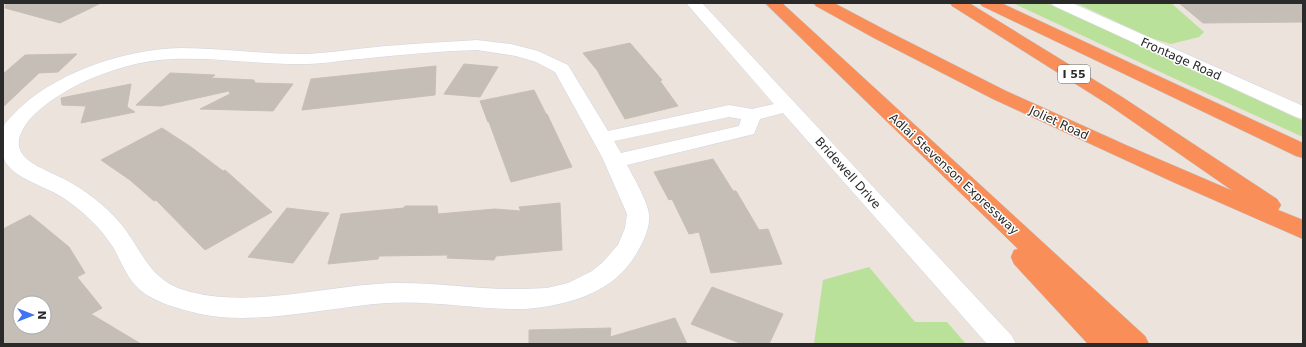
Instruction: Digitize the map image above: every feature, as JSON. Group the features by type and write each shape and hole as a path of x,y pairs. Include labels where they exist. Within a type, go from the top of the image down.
{"highway":[{"name":"Adlai Stevenson Expressway","path":"773,3 1135,344"},
{"name":"Joliet Road","path":"822,3 900,46 1016,104 1114,149 1303,229"},
{"name":"I 55","path":"958,3 1049,58 1188,148 1303,229"},
{"path":"988,3 1303,151"},
{"path":"944,165 989,222 1105,344"}],"street":[{"name":"Bridewell Drive","path":"694,3 1003,344"},
{"name":"Frontage Road","path":"1059,3 1303,114"},
{"path":"477,45 518,50 548,61 562,69 602,138 616,161 638,214 636,231 629,247 611,270 593,283 570,293 544,298 518,299 396,293 364,294 259,306 205,305 183,300 161,291 145,280 113,230 100,216 74,193 15,162 8,151 7,142 10,131 22,115 38,101 66,84 125,61 158,55 184,53 260,58 312,59 450,46 477,45"},
{"path":"602,138 729,111 752,115 787,106"},
{"path":"616,161 748,130 752,115"}],"green space":[{"path":"1013,3 1047,3 1303,121 1303,137 1184,83"},
{"path":"1076,3 1171,3 1204,32 1199,37 1171,44 1151,38"},
{"path":"869,267 915,322 947,322 966,344 814,344 823,280"}],"building":[{"path":"6,3 101,3 60,23 5,8"},
{"path":"1179,3 1303,3 1303,22 1203,23"},
{"path":"630,43 662,80 660,81 678,106 625,119 597,70 583,53"},
{"path":"77,54 58,72 39,73 3,107 3,74 25,55"},
{"path":"464,64 498,67 480,97 444,94"},
{"path":"436,66 435,95 302,110 311,79"},
{"path":"170,73 215,75 211,78 254,80 255,83 293,84 273,111 200,109 230,94 229,91 161,106 136,105"},
{"path":"131,84 127,107 135,112 81,123 86,106 62,105 61,98"},
{"path":"534,90 572,167 511,182 480,101"},
{"path":"162,128 223,171 225,170 272,212 205,250 156,200 154,201 130,180 101,160"},
{"path":"713,159 733,191 736,191 759,230 768,229 782,264 711,273 699,232 689,234 672,199 669,200 654,172"},
{"path":"560,203 562,250 496,256 494,260 447,258 448,255 379,256 378,259 328,264 341,214 404,208 405,206 437,206 438,214 495,209 521,211 519,207"},
{"path":"287,208 329,213 293,263 248,257"},
{"path":"30,215 69,247 85,273 77,277 102,308 91,314 141,344 3,344 3,229"},
{"path":"712,287 783,314 769,344 742,344 691,324"},
{"path":"675,318 687,344 529,344 529,330 611,328 610,337"}]}
